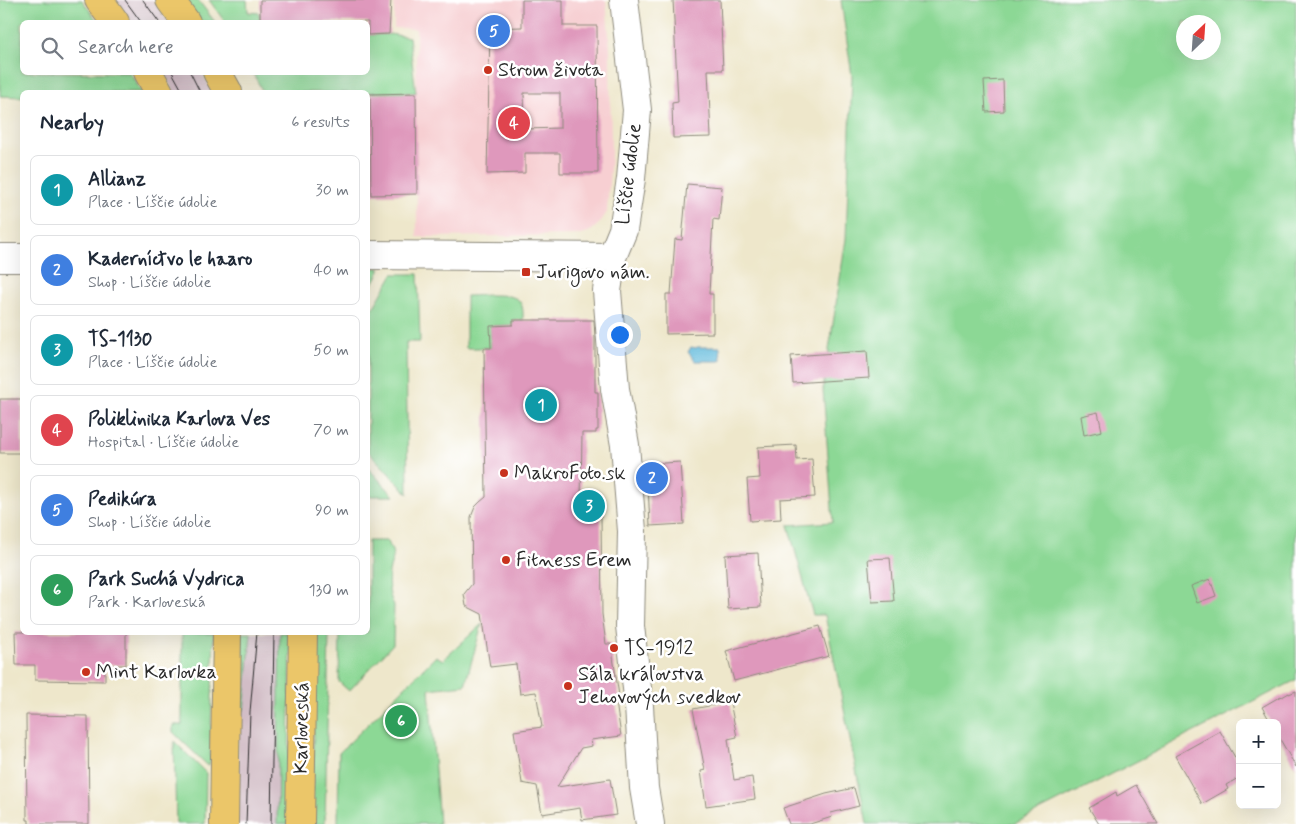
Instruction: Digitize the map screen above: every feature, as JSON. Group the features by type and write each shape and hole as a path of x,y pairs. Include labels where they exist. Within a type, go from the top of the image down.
{"main road":[{"path":"99,0 114,20"},
{"path":"170,0 185,20"},
{"path":"150,75 158,90"},
{"path":"219,75 227,90"},
{"path":"224,824 227,635"},
{"name":"Karloveská","path":"300,824 303,635"}],"street":[{"name":"Líščie údolie","path":"624,0 637,110 631,179 623,230 612,257 607,291 615,389 625,445 632,531 630,626 644,788 650,824"},
{"path":"370,256 612,257"},
{"path":"0,258 20,258"}],"shaded area":[{"path":"116,0 153,0 168,20 131,20"},
{"path":"394,0 606,0 610,48 611,153 607,212 600,223 582,235 417,237 416,29 394,28"},
{"path":"164,75 203,75 212,90 173,90"},
{"path":"251,635 280,635 277,824 237,824 238,709 244,709"}],"green space":[{"path":"0,0 82,0 97,20 20,20 20,75 131,75 141,90 20,90 20,97 0,96"},
{"path":"185,0 198,0 213,20 200,20"},
{"path":"209,0 247,0 248,12 259,13 260,20 224,20"},
{"path":"841,0 1296,0 1296,680 1014,824 867,824 825,615 813,615 788,525 833,522 823,389 846,239 852,76"},
{"path":"389,34 409,37 416,93 370,93 370,90 262,90 254,75 370,75 370,35"},
{"path":"370,268 380,268 370,289"},
{"path":"393,274 418,274 420,342 406,342 408,494 370,453 370,314"},
{"path":"501,295 514,298 521,304 523,320 513,320 513,325 491,326 491,348 466,348 466,296"},
{"path":"370,470 394,496 370,496"},
{"path":"370,541 388,541 393,558 388,582 390,596 394,605 393,644 349,691 339,682 340,635 370,635"},
{"path":"482,624 465,685 429,689 439,824 338,824 339,753 436,656 443,660"},
{"path":"182,635 214,635 209,765 173,732 173,725 182,725"},
{"path":"239,635 251,635 244,710 238,709"},
{"path":"280,635 291,635 288,824 277,824"},
{"path":"315,635 329,635 325,824 312,824"},
{"path":"174,741 206,773 205,824 176,824"}],"water":[{"path":"691,347 720,347 721,360 695,361 688,352"}],"building":[{"path":"260,0 391,0 389,34 370,35 370,20 260,20"},
{"path":"522,0 563,0 563,26 597,26 598,173 560,173 560,153 525,153 525,173 487,174 490,28 522,27","holes":["524,93 560,93 560,128 525,129"]},
{"path":"673,0 720,0 723,70 708,70 711,137 673,138 672,103 678,102"},
{"path":"1003,80 1004,111 986,112 984,81"},
{"path":"416,93 417,194 371,195 370,94"},
{"path":"687,184 722,187 719,220 713,219 709,294 713,294 713,333 666,334 666,294 671,294 675,239 682,240"},
{"path":"513,320 594,320 595,392 598,392 598,430 596,430 596,433 582,433 581,501 597,501 598,515 601,515 602,614 606,644 611,644 620,702 616,702 621,736 591,740 592,746 581,748 557,787 610,779 616,815 582,820 580,808 542,814 537,786 522,783 514,731 542,727 536,692 520,694 516,664 490,667 482,614 466,606 464,594 472,584 471,517 475,507 486,497 484,348 491,348 490,326 513,325"},
{"path":"867,351 869,378 793,383 791,356"},
{"path":"0,399 20,399 20,453 0,453"},
{"path":"1098,412 1102,431 1084,435 1081,416"},
{"path":"796,445 797,460 812,459 815,497 780,499 781,519 750,521 747,479 760,478 758,447"},
{"path":"680,462 684,524 650,526 647,464"},
{"path":"758,553 761,607 728,609 725,555"},
{"path":"890,558 894,601 872,602 868,559"},
{"path":"1210,579 1216,596 1197,603 1191,586"},
{"path":"820,626 829,656 734,681 726,651"},
{"path":"15,632 20,632 20,635 126,635 126,665 105,665 105,681 35,680 35,665 16,665"},
{"path":"1296,691 1296,767 1281,741 1281,719 1269,719 1262,707 1281,696"},
{"path":"730,702 737,737 728,739 734,780 752,777 755,799 706,806 701,771 705,770 693,709"},
{"path":"26,715 88,716 89,824 29,824 29,820 27,820"},
{"path":"1220,731 1236,759 1236,779 1226,785 1228,789 1202,804 1175,756"},
{"path":"1136,785 1158,824 1099,824 1089,808 1116,792 1117,796"},
{"path":"854,788 859,806 831,813 832,817 810,824 789,824 783,808 826,794"}],"tram line":[{"path":"125,0 140,20"},
{"path":"143,0 158,20"},
{"path":"174,75 182,90"},
{"path":"192,75 199,90"},
{"path":"246,824 250,712 257,635"},
{"path":"271,824 274,635"}],"place":[{"name":"Pedikúra","path":"494,31"},
{"name":"Strom života","path":"488,70"},
{"name":"Poliklinika Karlova Ves","path":"514,123"},
{"name":"Jurigovo nám.","path":"526,272"},
{"name":"Allianz","path":"541,405"},
{"name":"MakroFoto.sk","path":"504,473"},
{"name":"Kaderníctvo le haaro","path":"652,478"},
{"name":"TS-1130","path":"589,506"},
{"name":"Fitness Erem","path":"506,560"},
{"name":"TS-1912","path":"614,648"},
{"name":"Mint Karlovka","path":"86,672"},
{"name":"Sála kráľovstva Jehovových svedkov","path":"568,686"},
{"name":"Park Suchá Vydrica","path":"401,721"}]}
